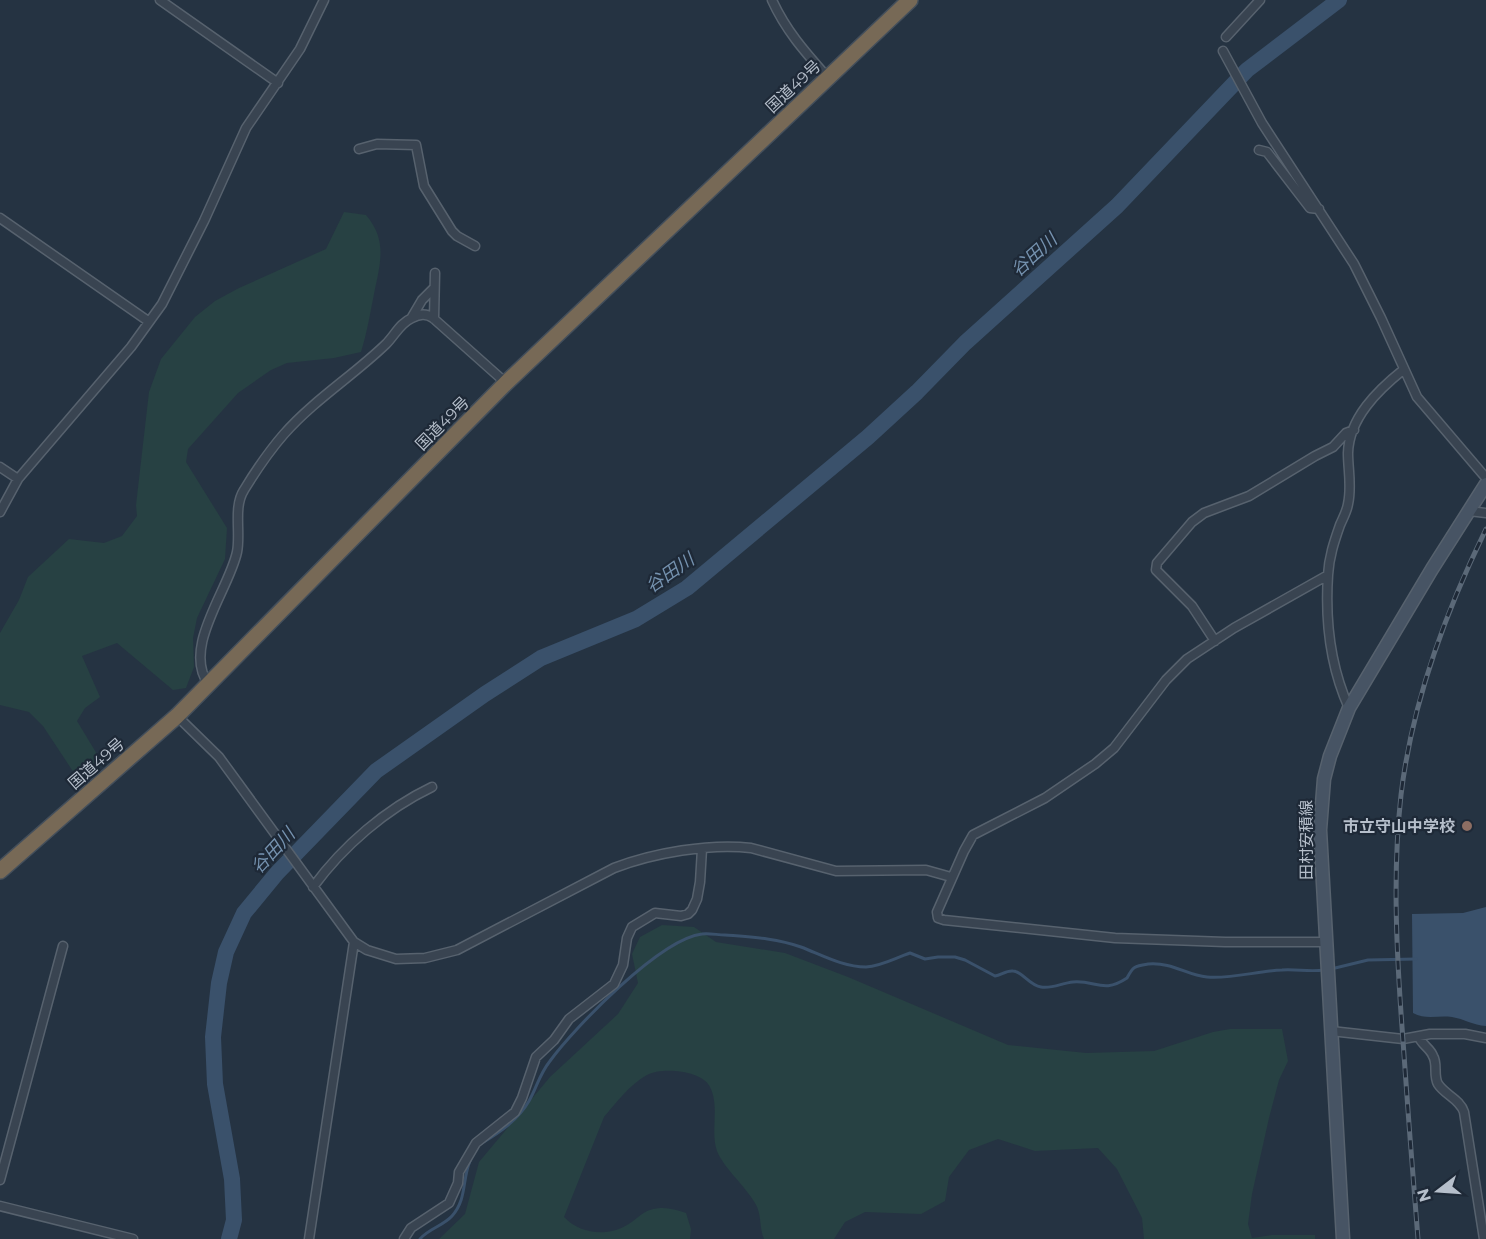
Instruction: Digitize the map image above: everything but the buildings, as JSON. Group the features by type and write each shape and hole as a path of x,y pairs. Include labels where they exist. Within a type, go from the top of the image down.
{"highway":[{"name":"国道49号","path":"0,871 177,716 506,383 910,0"}],"main road":[{"name":"田村安積線","path":"1344,1239 1320,830 1321,806 1330,756 1349,708 1431,569 1486,484"}],"street":[{"path":"160,0 278,83"},
{"path":"0,512 18,479 131,347 158,309 204,221 246,128 300,49 324,0"},
{"path":"772,0 781,21 795,41 828,78"},
{"path":"1226,37 1260,0"},
{"path":"1222,51 1262,123 1354,264 1417,397 1486,478"},
{"path":"359,148 377,144 416,146 426,191 452,231 475,246"},
{"path":"1260,150 1267,152 1310,208 1319,208"},
{"path":"0,218 148,321"},
{"path":"435,273 435,319"},
{"path":"209,685 203,676 202,646 214,608 233,566 243,490 293,424 387,343 412,317 422,300 434,288"},
{"path":"412,317 425,314 435,319 506,383"},
{"path":"1349,708 1330,653 1327,595 1331,552 1348,507 1350,477 1348,448 1359,416 1389,381 1403,370"},
{"path":"1215,641 1191,606 1156,570 1157,563 1192,522 1204,513 1249,496 1333,447 1346,433 1354,430"},
{"path":"0,467 18,479"},
{"path":"1469,511 1486,513"},
{"path":"1326,942 1225,942 1115,938 944,920 938,918 937,912 951,877 973,835 1045,798 1095,764 1114,748 1176,669 1215,641 1328,575"},
{"path":"177,716 219,757 354,942 378,954 396,959 425,958 457,950 614,868 652,857 702,849 738,846 836,871 926,870 951,877"},
{"path":"312,886 326,869 365,832 409,798 432,787"},
{"path":"404,1239 411,1228 449,1203 458,1183 459,1172 476,1143 515,1112 536,1057 554,1040 569,1019 614,984 623,966 627,938 633,927 655,913 681,916 688,915 692,910 697,899 702,849"},
{"path":"309,1239 354,942"},
{"path":"0,1180 63,946"},
{"path":"1331,1031 1403,1039 1430,1034 1486,1038"},
{"path":"1419,1037 1422,1044 1433,1055 1439,1085 1463,1107 1484,1239"},
{"path":"0,1206 133,1239"}],"green space":[{"path":"344,212 366,215 373,225 380,244 378,273 361,352 334,358 287,363 271,370 238,393 188,449 186,462 227,528 225,559 197,618 193,638 194,667 186,688 173,690 117,643 82,656 100,697 85,708 77,721 103,764 90,777 76,776 43,726 29,712 0,705 0,633 19,600 28,577 69,539 104,543 122,536 137,516 136,505 149,392 161,359 195,317 215,301 239,288 326,249"},
{"path":"662,925 694,927 716,942 785,953 848,977 1008,1045 1086,1053 1154,1051 1213,1032 1230,1029 1282,1029 1288,1061 1279,1080 1269,1118 1252,1194 1248,1224 1252,1238 1272,1235 1315,1235 1315,1239 1144,1239 1142,1218 1117,1169 1098,1148 1035,1151 998,1139 969,1150 949,1177 945,1201 921,1214 865,1212 845,1222 834,1239 764,1239 755,1203 724,1164 717,1151 714,1135 714,1103 710,1087 706,1081 690,1074 662,1071 641,1079 604,1117 564,1217 578,1227 602,1232 619,1229 647,1211 668,1208 686,1213 691,1229 690,1239 439,1239 465,1214 479,1162 550,1077 618,1014 638,983 632,954 640,937"}],"water":[{"path":"1486,907 1486,1026 1452,1017 1427,1017 1413,1013 1412,914 1463,913"}],"waterway":[{"name":"谷田川","path":"229,1239 234,1220 232,1179 215,1084 213,1037 219,983 226,952 244,913 277,873 376,771 485,694 541,658 636,619 687,588 868,437 917,392 965,343 1117,206 1247,70 1339,0"},
{"path":"482,1143 520,1114 550,1061 598,1007 642,967 664,951 684,939 702,934 754,937 782,942 841,963 866,967 910,953 925,959 955,957 995,976 1008,971 1016,972 1033,984 1045,987 1073,982 1112,985 1127,978 1135,967 1148,964 1165,965 1207,977 1282,970 1324,970"},
{"path":"1331,969 1368,960 1416,959"},
{"path":"420,1239 457,1210 470,1161"}],"railway":[{"path":"1418,1239 1399,986 1396,877 1398,822 1406,760 1422,692 1444,626 1486,529"}],"place":[{"name":"市立守山中学校","path":"1467,826"}]}
